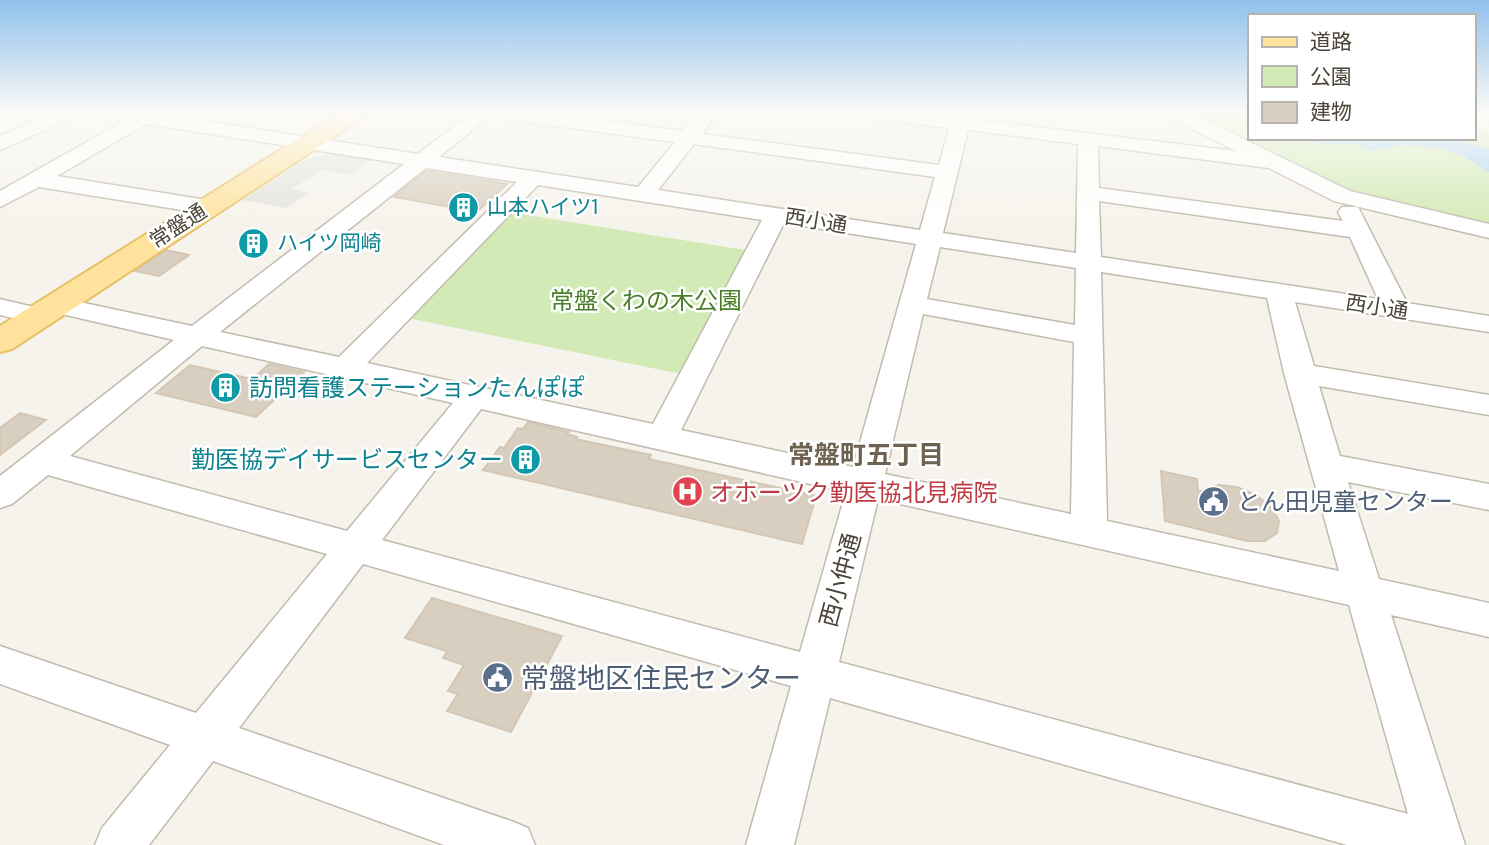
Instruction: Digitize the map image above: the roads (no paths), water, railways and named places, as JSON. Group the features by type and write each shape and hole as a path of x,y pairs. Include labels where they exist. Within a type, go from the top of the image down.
{"main road":[{"name":"常盤通","path":"0,341 294,151"}],"street":[{"path":"0,200 86,151"},
{"name":"西小通","path":"360,151 1489,324"},
{"path":"0,495 197,335 433,151"},
{"path":"643,195 677,151"},
{"path":"794,151 946,172"},
{"name":"西小仲通","path":"770,845 952,151"},
{"path":"1088,151 1089,531"},
{"path":"1189,151 1275,162"},
{"path":"1254,151 1342,196 1489,231"},
{"path":"346,368 533,178"},
{"path":"38,180 207,207"},
{"path":"1087,193 1360,230"},
{"path":"1342,196 1396,309"},
{"path":"661,439 776,215"},
{"path":"1279,292 1326,466 1441,845"},
{"path":"911,304 1089,336"},
{"path":"0,307 47,310 197,335 1489,620"},
{"path":"1299,373 1489,405"},
{"path":"119,845 474,397"},
{"path":"42,461 1432,845"},
{"path":"1326,466 1489,497"},
{"path":"5,672 204,737 511,845"}],"water":[{"path":"1449,151 1489,151 1489,172 1461,155"}],"place":[{"name":"山本ハイツ1","path":"464,207"},
{"name":"ハイツ岡崎","path":"254,243"},
{"name":"訪問看護ステーションたんぽぽ","path":"226,387"},
{"name":"勤医協デイサービスセンター","path":"526,459"},
{"name":"オホーツク勤医協北見病院","path":"687,492"},
{"name":"とん田児童センター","path":"1214,501"},
{"name":"常盤地区住民センター","path":"498,678"}],"district":[{"name":"常盤町五丁目","path":"866,455"}],"park label":[{"name":"常盤くわの木公園","path":"646,300"}]}
